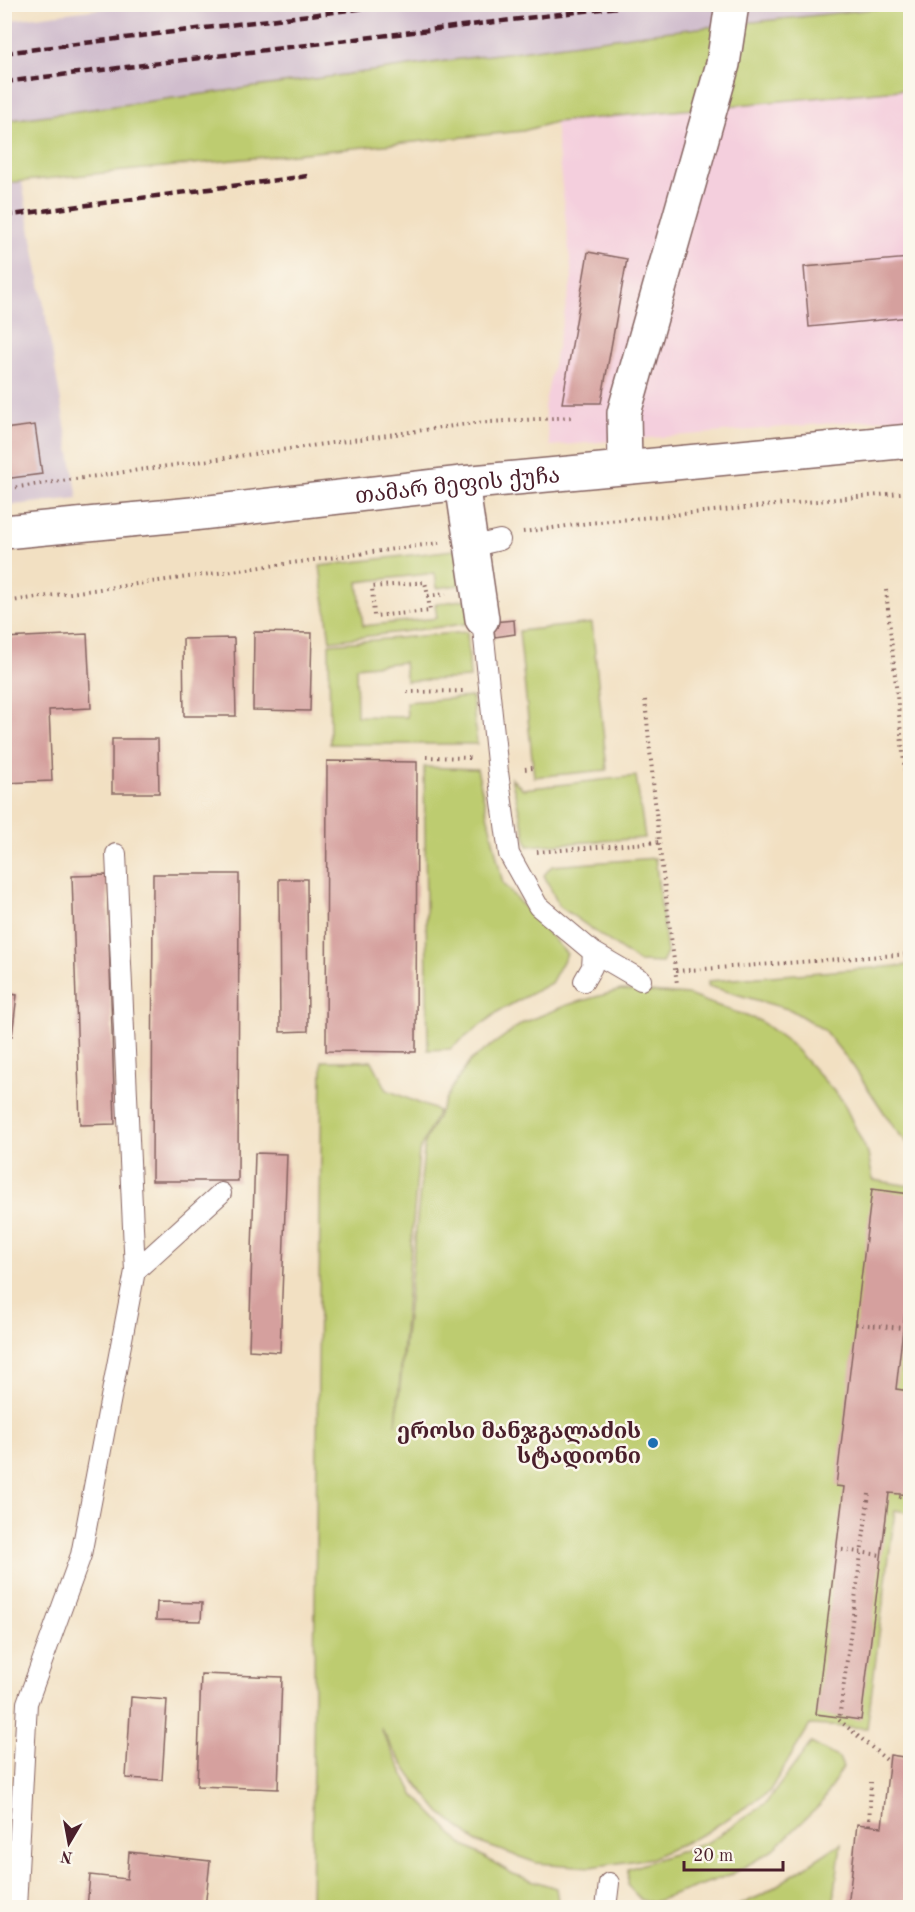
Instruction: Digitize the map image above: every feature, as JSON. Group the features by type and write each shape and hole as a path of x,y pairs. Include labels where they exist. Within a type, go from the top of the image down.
{"main road":[{"path":"624,467 624,413 723,64 732,4"},
{"name":"თამარ მეფის ქუჩა","path":"4,532 192,514 462,483 910,441"},
{"path":"462,483 485,544 479,605"}],"lane":[{"path":"479,605 509,854 538,906 593,952 641,980"},
{"path":"16,1908 27,1703 81,1555 135,1271 116,854"},
{"path":"584,981 592,967 593,952"},
{"path":"135,1271 221,1193"},
{"path":"606,1908 609,1883"}],"path":[{"path":"4,489 474,423 572,417"},
{"path":"425,582 428,596 429,611 374,616 372,588 425,582"},
{"path":"886,590 910,820"},
{"path":"428,596 479,605"},
{"path":"407,692 488,690"},
{"path":"645,700 659,842 678,984"},
{"path":"426,757 497,759"},
{"path":"509,854 659,842"},
{"path":"676,971 910,954"},
{"path":"856,1324 903,1328"},
{"path":"869,1494 839,1720 889,1761"},
{"path":"899,1497 910,1499"},
{"path":"836,1549 881,1555"},
{"path":"869,1825 871,1782"}],"shaded area":[{"path":"138,4 910,5 645,34 5,121 4,21"},
{"path":"910,89 910,417 550,446 544,407 572,278 555,122"},
{"path":"22,182 78,498 5,506 4,183"}],"green space":[{"path":"910,5 910,89 555,122 523,131 5,183 4,121 645,34"},
{"path":"462,549 466,584 437,588 435,573 358,582 363,626 437,618 435,604 468,599 471,623 330,641 320,566"},
{"path":"592,623 607,770 534,777 519,631"},
{"path":"467,632 470,678 406,681 404,662 356,667 357,716 407,717 406,702 472,697 477,744 330,744 329,644"},
{"path":"424,767 477,769 503,884 567,954 551,983 499,1011 450,1049 428,1050"},
{"path":"636,776 645,838 528,846 511,778 523,789"},
{"path":"655,858 667,953 662,963 639,962 559,906 544,875 552,866"},
{"path":"910,965 910,1146 895,1129 853,1066 824,1030 791,1010 708,986 708,981"},
{"name":"ეროსი მანჯგალაძის სტადიონი","path":"621,990 688,995 760,1021 791,1044 842,1100 868,1154 873,1180 910,1186 910,1305 902,1373 910,1375 910,1513 895,1510 867,1728 810,1725 769,1792 707,1832 652,1858 591,1867 537,1863 477,1842 440,1812 413,1779 381,1728 415,1796 462,1844 513,1874 556,1888 559,1907 311,1908 322,1061 372,1061 387,1090 438,1111 419,1152 396,1425 425,1141 451,1089 471,1060 523,1023 567,1005"},
{"path":"811,1743 839,1758 843,1767 821,1804 772,1851 732,1874 654,1902 641,1900 627,1885 628,1869 708,1842 766,1803"},
{"path":"841,1843 833,1907 735,1907 764,1894"}],"building":[{"path":"588,252 627,259 601,403 562,403"},
{"path":"910,258 910,317 809,327 804,267"},
{"path":"35,425 42,474 4,479 4,429"},
{"path":"514,620 515,634 495,637 493,622"},
{"path":"254,632 312,633 310,711 253,710"},
{"path":"87,634 91,708 49,710 52,781 4,783 4,638"},
{"path":"234,638 236,716 184,716 183,639"},
{"path":"112,739 158,739 159,793 112,793"},
{"path":"327,761 417,762 416,1052 326,1051"},
{"path":"153,874 239,874 238,1181 152,1181"},
{"path":"107,875 115,1124 80,1125 72,876"},
{"path":"279,879 307,879 308,1031 280,1032"},
{"path":"4,993 17,995 12,1036 4,1036"},
{"path":"255,1153 287,1154 280,1352 249,1350"},
{"path":"872,1189 910,1194 910,1268 896,1389 910,1391 910,1495 889,1493 861,1720 816,1714 844,1487 836,1486"},
{"path":"157,1602 202,1603 201,1621 156,1620"},
{"path":"201,1674 282,1677 278,1789 197,1786"},
{"path":"131,1697 167,1700 162,1780 126,1778"},
{"path":"890,1755 910,1758 910,1908 848,1908 857,1824 882,1827"},
{"path":"129,1852 210,1861 205,1908 87,1908 90,1875 127,1879"}],"railway":[{"path":"4,53 398,4"},
{"path":"4,82 642,4"},
{"path":"4,216 308,176"}],"place":[{"name":"ეროსი მანჯგალაძის სტადიონი","path":"653,1443"}]}
